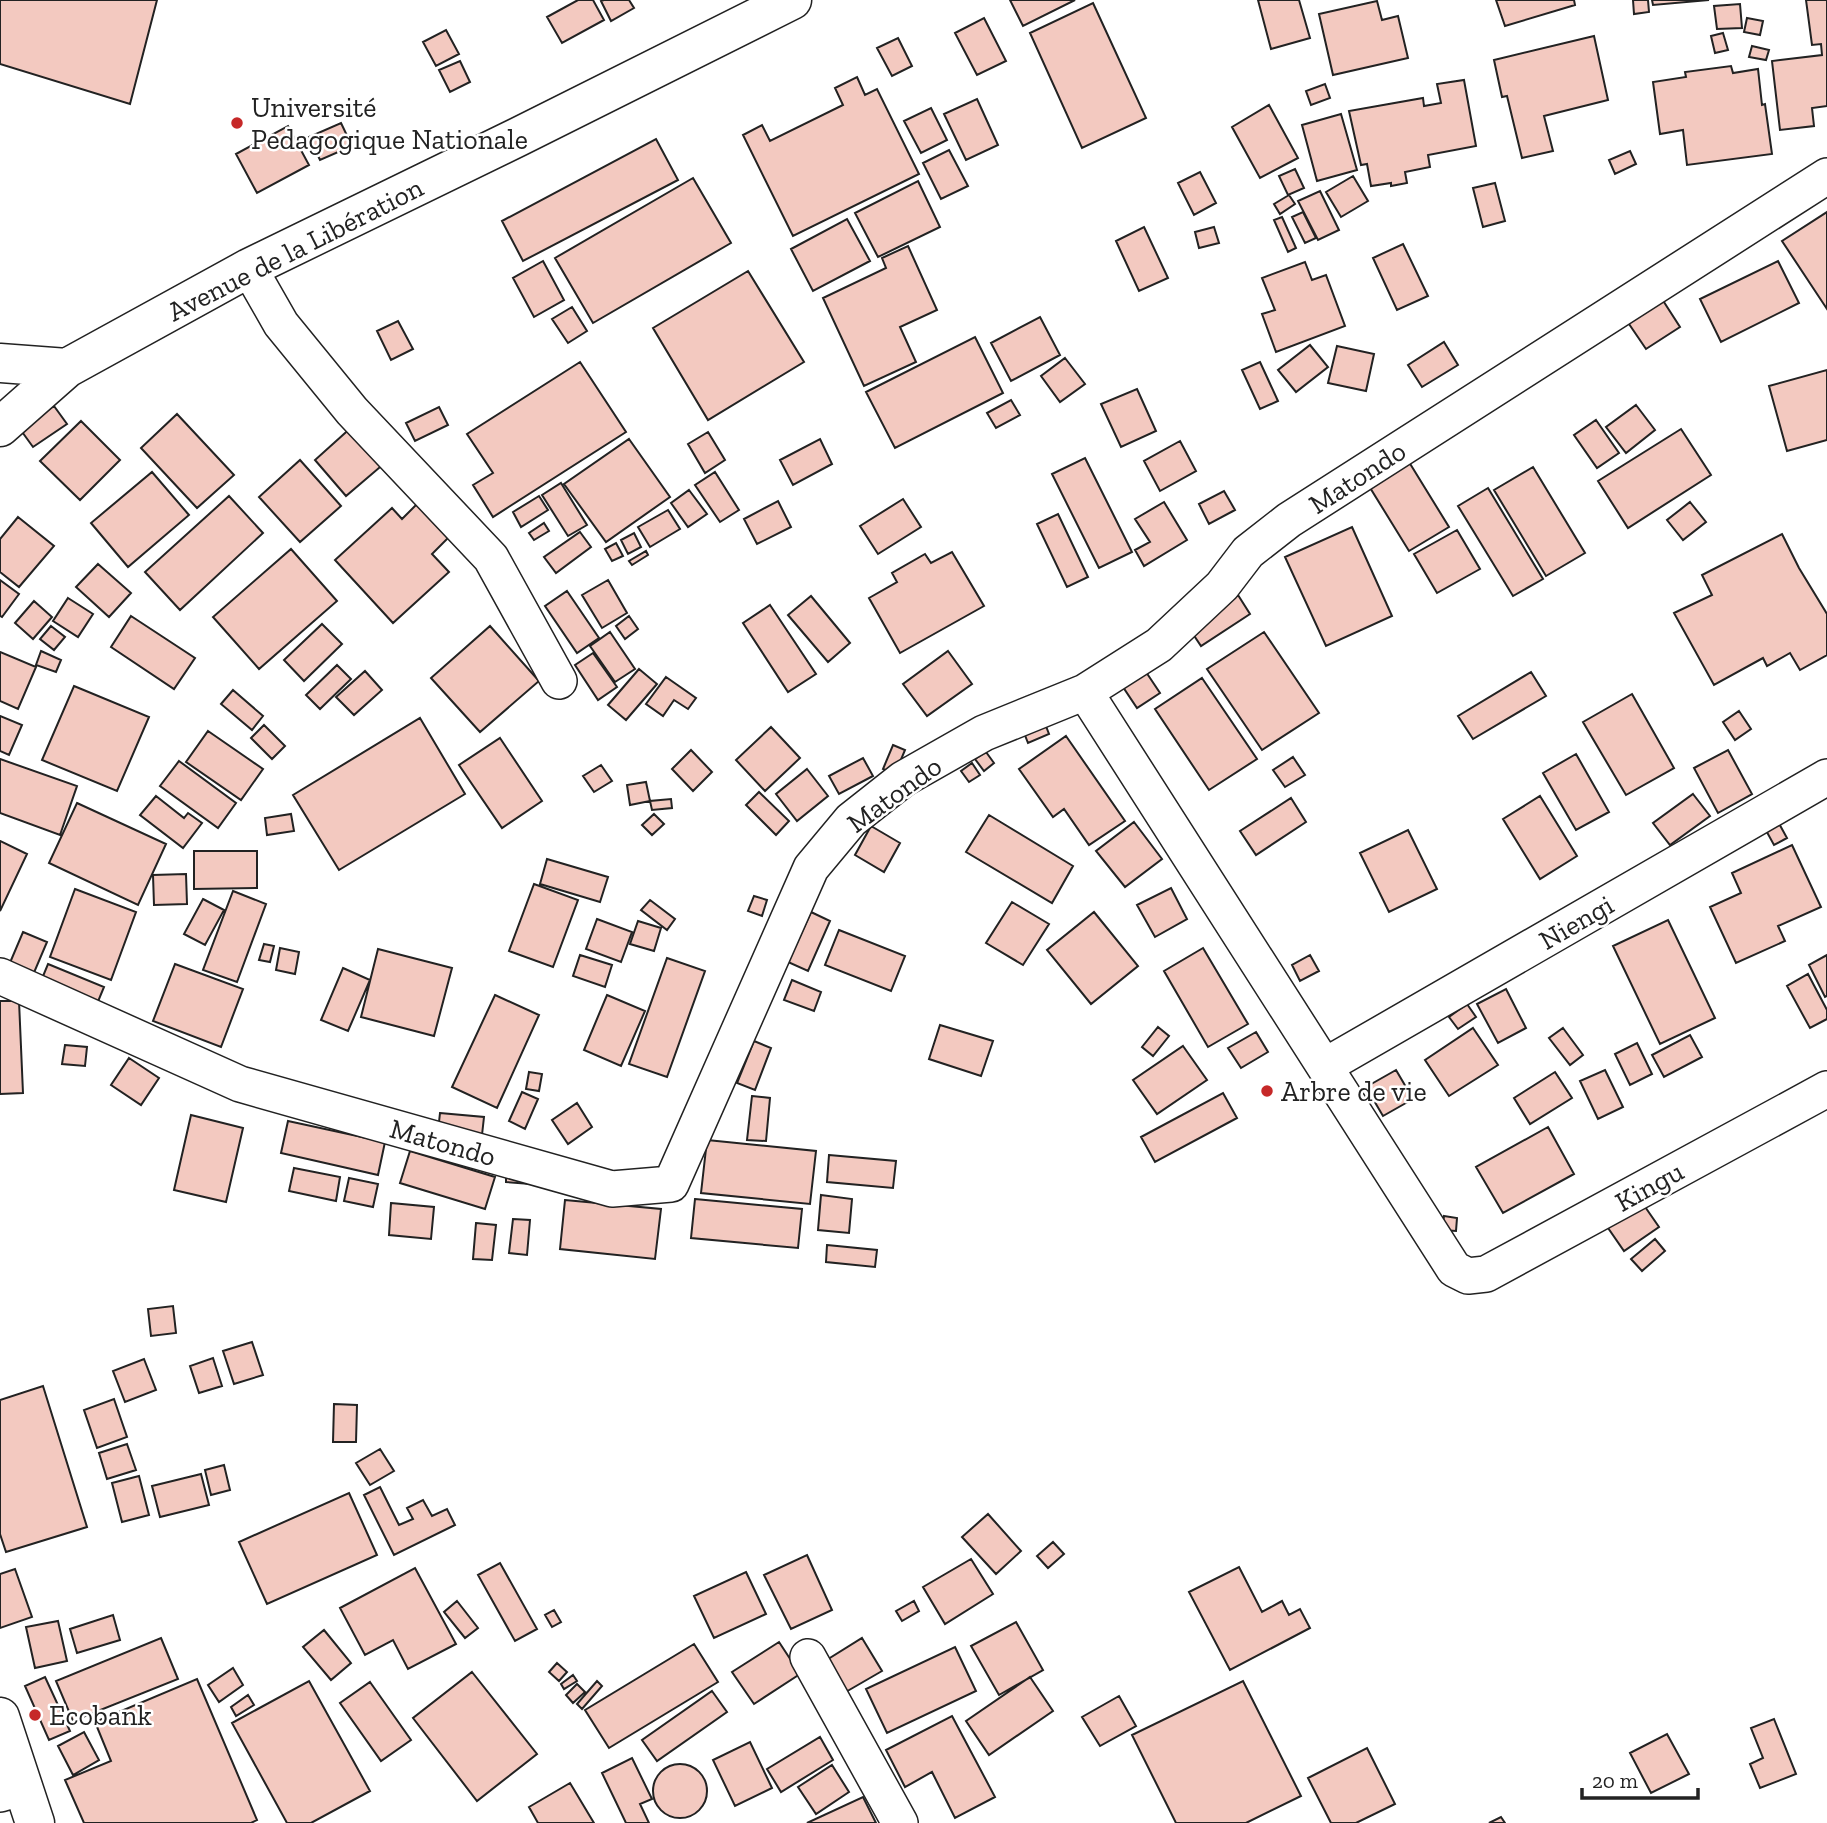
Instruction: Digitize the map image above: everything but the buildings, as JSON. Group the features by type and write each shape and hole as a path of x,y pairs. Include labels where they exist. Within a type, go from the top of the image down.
{"highway":[{"name":"Avenue de la Libération","path":"0,427 67,368 248,268 793,0"},
{"path":"0,363 67,368"},
{"path":"0,1717 12,1791 35,1823"}],"street":[{"name":"Matondo","path":"0,976 240,1084 612,1189 671,1184 811,868 851,820 904,779 984,733 1086,692 1159,645 1222,586 1248,552 1289,520 1827,176"},
{"path":"248,268 281,324 352,411 491,558 559,681"},
{"path":"1086,692 1325,1066"},
{"name":"Niengi","path":"1325,1066 1827,777"},
{"name":"Kingu","path":"1325,1066 1454,1269 1468,1276 1486,1274 1827,1089"},
{"path":"808,1657 900,1823"}],"place":[{"name":"Université Pedagogique Nationale","path":"237,123"},
{"name":"Arbre de vie","path":"1267,1091"},
{"name":"Ecobank","path":"35,1715"}]}
